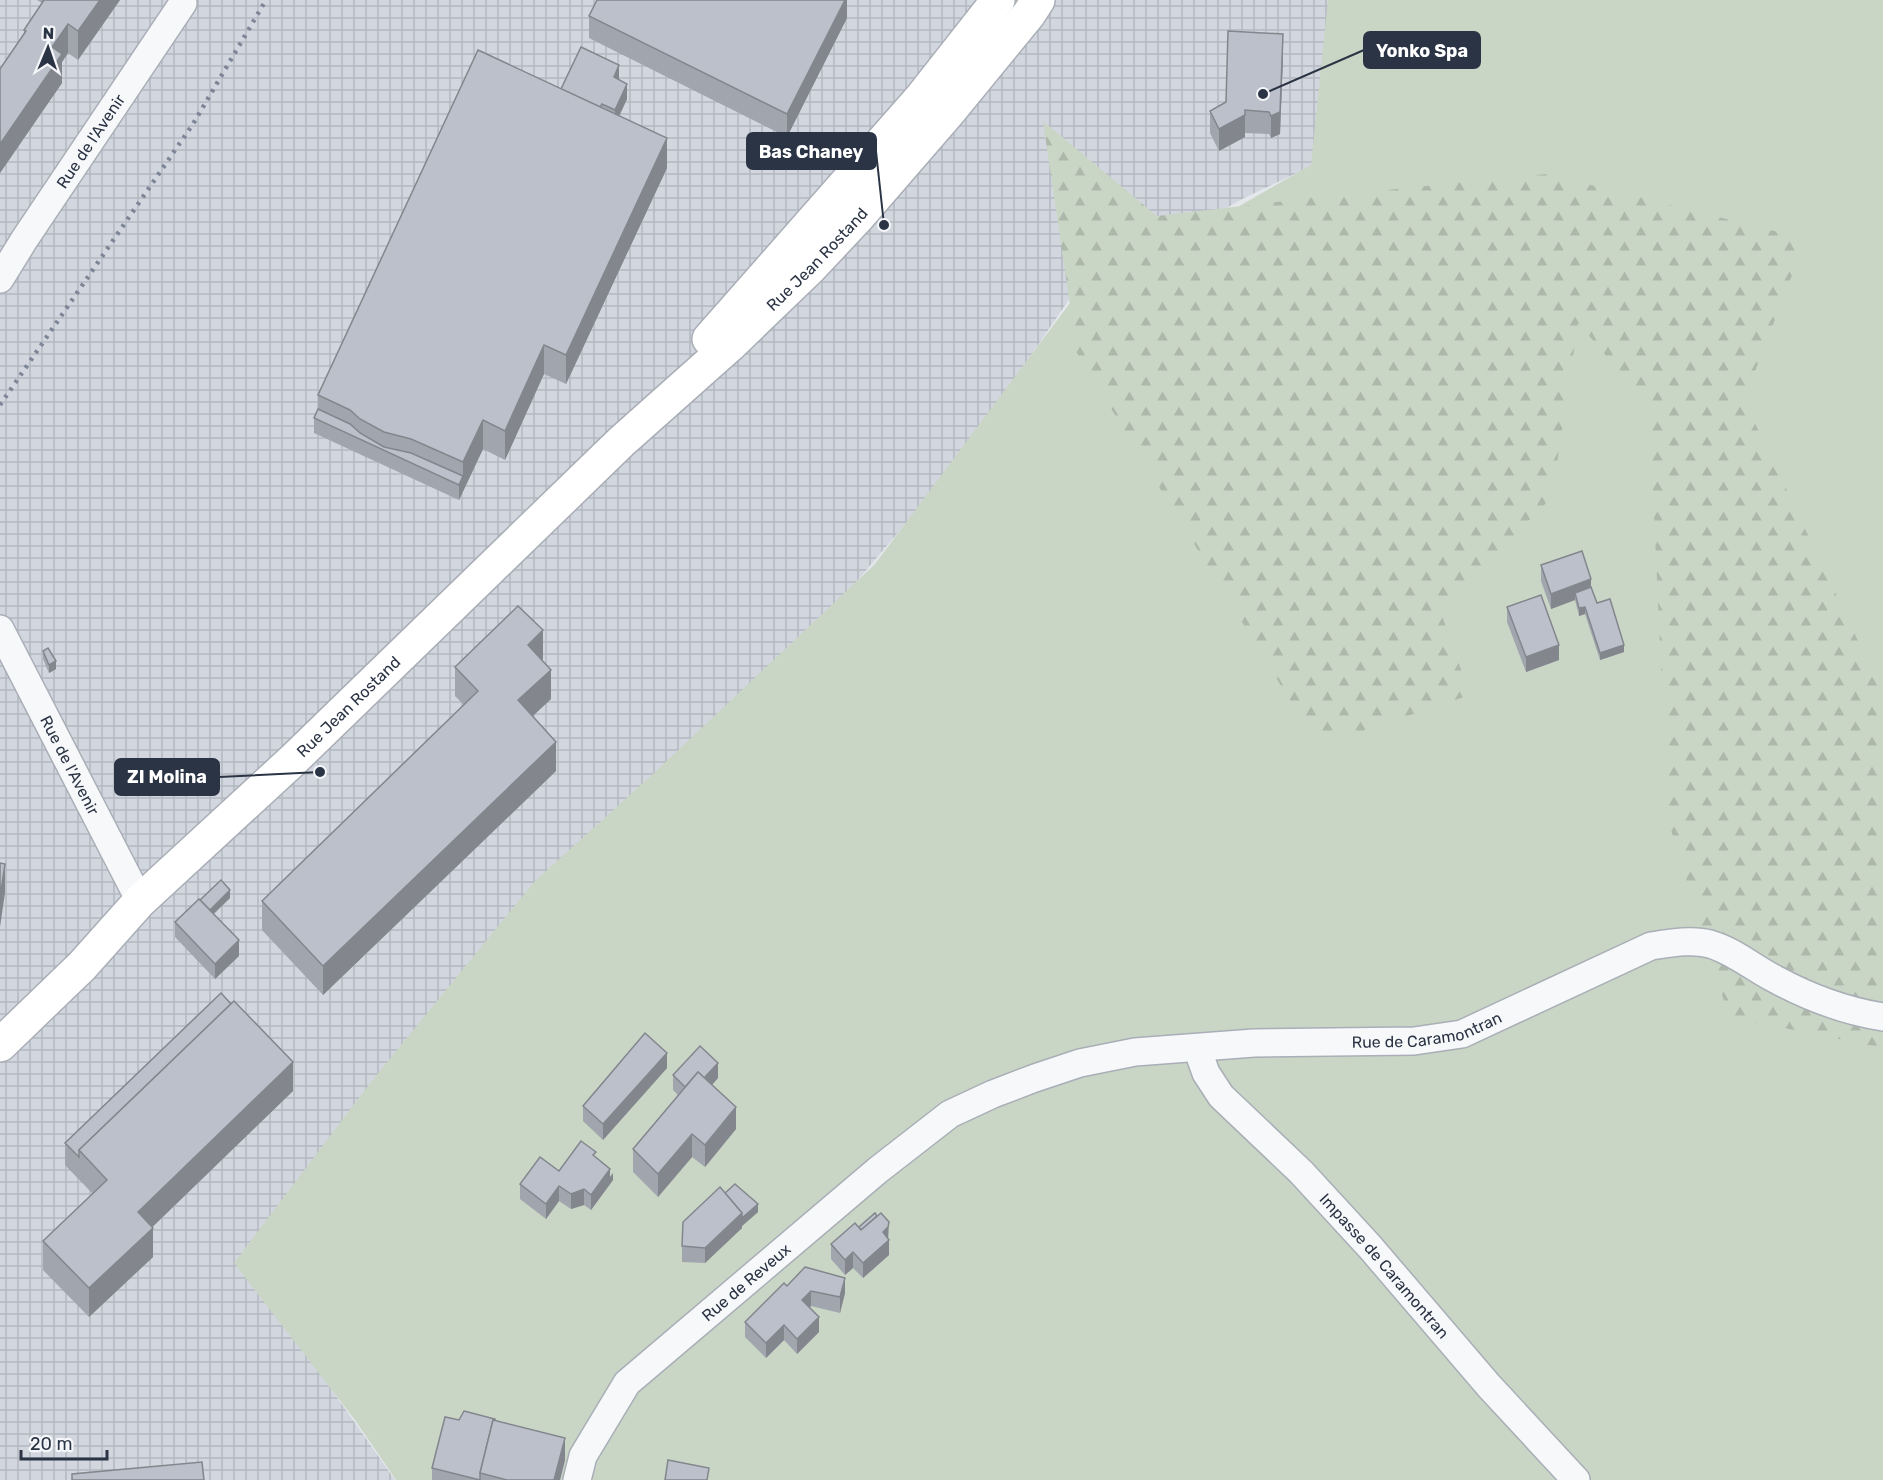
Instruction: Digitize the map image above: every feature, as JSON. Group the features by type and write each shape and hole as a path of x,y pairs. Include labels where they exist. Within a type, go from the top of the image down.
{"main road":[{"name":"Rue Jean Rostand","path":"621,442 790,245 921,98 998,0"},
{"name":"Rue Jean Rostand","path":"0,1046 82,966 140,901 300,752 621,442 730,345 811,267 941,122 1025,5"}],"street":[{"name":"Rue de l'Avenir","path":"0,279 183,3"},
{"name":"Rue de l'Avenir","path":"0,629 140,901"},
{"name":"Rue de Caramontran","path":"950,1114 993,1094 1080,1063 1135,1052 1254,1043 1414,1041 1462,1034 1651,946 1677,942 1710,944 1742,959 1775,980 1818,999 1883,1017"},
{"name":"Impasse de Caramontran","path":"1197,1048 1206,1073 1221,1096 1301,1172 1489,1386 1576,1480"},
{"name":"Rue de Reveux","path":"578,1480 583,1456 627,1383 878,1170 950,1114"}],"shaded area":[{"path":"0,0 1333,0 1316,164 1244,198 1070,298 961,458 792,658 240,1259 395,1480 0,1480"}],"green space":[{"path":"1328,0 1883,0 1883,1480 396,1480 355,1420 234,1263 371,1082 534,882 653,774 875,564 1070,303 1311,165"},
{"path":"1043,121 1157,216 1547,174 1806,239 1744,400 1869,664 1883,682 1883,1048 1729,1017 1668,820 1649,406 1578,323 1552,497 1440,610 1470,695 1318,746 1077,353"}],"building":[{"path":"44,0 100,0 78,31 68,24 52,47 62,54 0,144 0,69"},
{"path":"597,0 845,0 787,114 589,16"},
{"path":"1228,31 1283,34 1280,112 1271,116 1269,112 1245,110 1245,115 1219,129 1210,111 1226,102"},
{"path":"581,47 619,65 614,77 627,84 615,110 602,104 600,107 561,89"},
{"path":"478,50 667,138 566,355 544,345 505,431 483,420 463,462 411,439 384,432 360,419 350,410 318,395"},
{"path":"318,409 350,424 360,433 384,447 411,453 463,476 459,485 314,418"},
{"path":"1582,551 1591,579 1551,594 1541,565"},
{"path":"1591,587 1597,603 1610,599 1624,645 1600,653 1585,607 1579,608 1575,593"},
{"path":"1541,595 1559,645 1526,657 1507,607"},
{"path":"518,606 543,630 528,645 551,670 518,700 556,742 323,966 262,901 478,691 455,667"},
{"path":"48,648 56,661 49,665 43,651"},
{"path":"0,863 5,864 0,897"},
{"path":"221,880 230,890 210,910 200,900"},
{"path":"199,899 239,940 215,964 175,922"},
{"path":"221,993 231,1004 79,1150 79,1157 65,1143"},
{"path":"234,1001 293,1062 138,1212 153,1228 89,1288 43,1241 107,1180 79,1150"},
{"path":"645,1033 667,1053 603,1124 583,1106"},
{"path":"700,1046 718,1063 704,1078 698,1072 685,1087 673,1075"},
{"path":"698,1072 736,1107 705,1145 692,1134 658,1174 633,1149"},
{"path":"581,1141 596,1152 593,1155 610,1169 591,1195 584,1189 571,1194 559,1186 546,1204 520,1184 540,1157 559,1171"},
{"path":"735,1184 758,1204 742,1218 742,1213 725,1193"},
{"path":"720,1187 742,1213 705,1248 682,1246 683,1222"},
{"path":"875,1213 877,1216 861,1230 859,1227"},
{"path":"881,1213 889,1222 883,1232 889,1240 863,1263 853,1252 845,1260 831,1244 855,1223 861,1230"},
{"path":"805,1267 845,1278 840,1297 811,1291 802,1300 819,1317 797,1339 784,1325 766,1343 745,1322 784,1283 787,1286"},
{"path":"464,1411 495,1419 480,1480 432,1468 445,1417 459,1420"},
{"path":"493,1420 565,1438 554,1480 507,1480 480,1473"},
{"path":"668,1460 709,1468 707,1480 665,1480"},
{"path":"202,1462 204,1480 72,1480 72,1474"}],"railway":[{"path":"0,405 193,124 266,0"}],"place":[{"name":"Yonko Spa","path":"1263,94"},
{"name":"Bas Chaney","path":"884,225"},
{"name":"ZI Molina","path":"320,772"}]}
